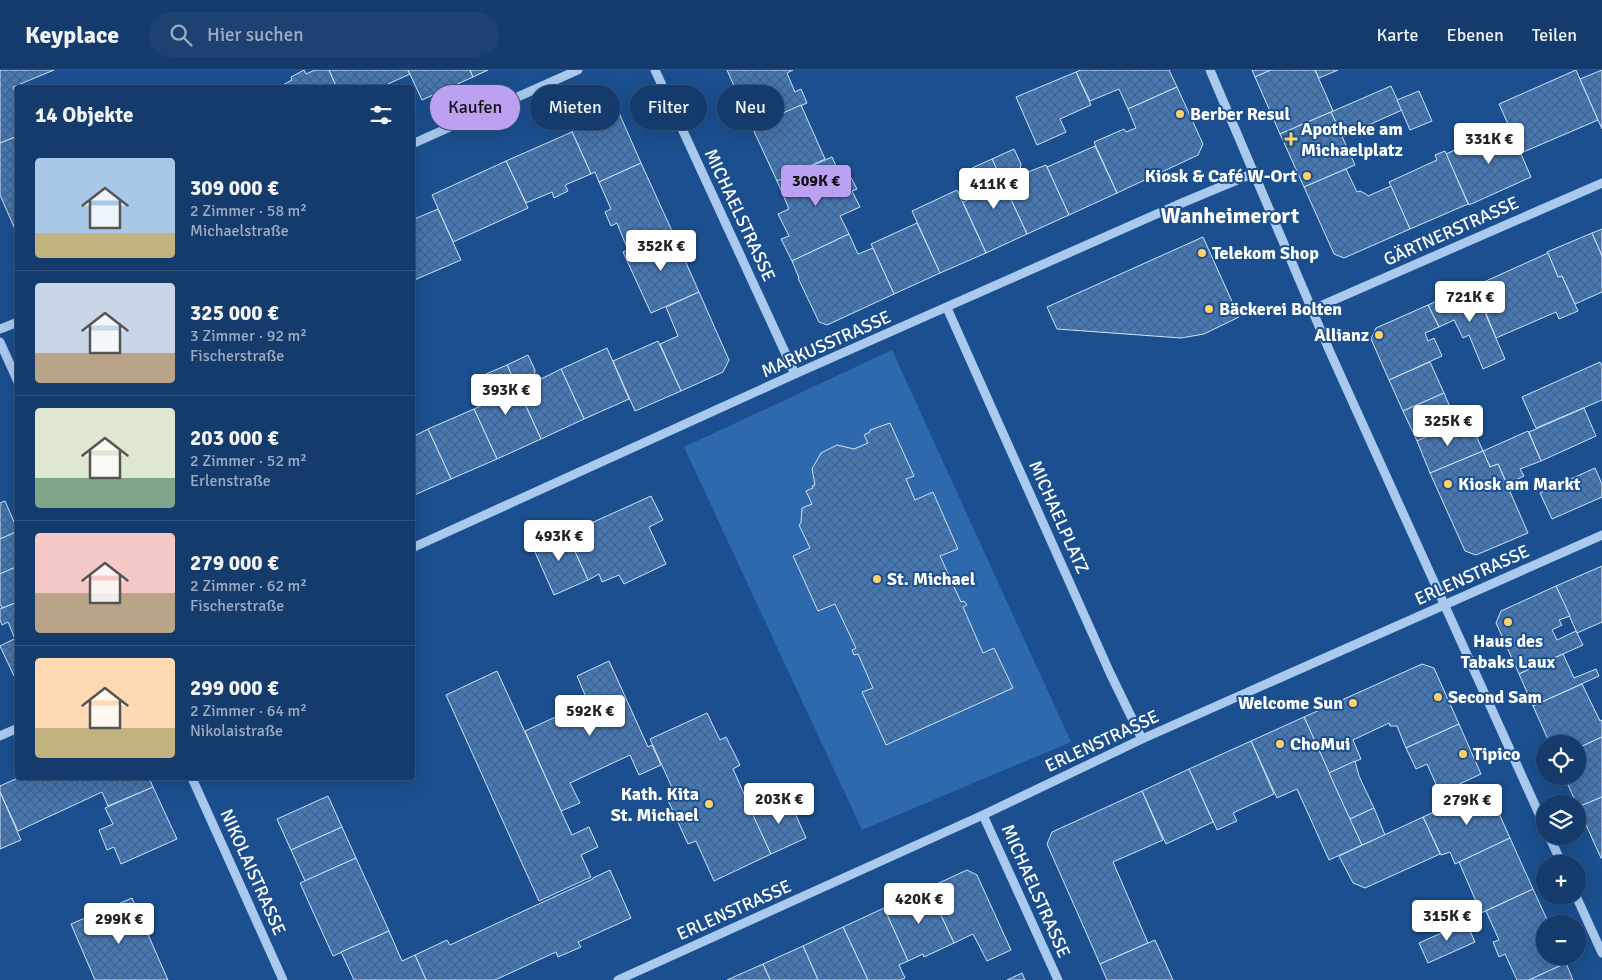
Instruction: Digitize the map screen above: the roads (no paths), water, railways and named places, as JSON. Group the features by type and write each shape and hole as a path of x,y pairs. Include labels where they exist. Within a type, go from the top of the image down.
{"street":[{"path":"415,143 578,70"},
{"name":"MICHAELSTRASSE","path":"655,70 795,374"},
{"path":"1210,70 1330,352 1536,807"},
{"name":"MARKUSSTRASSE","path":"415,547 795,374 1177,205 1254,173"},
{"name":"GÄRTNERSTRASSE","path":"1313,309 1602,183"},
{"name":"MICHAELPLATZ","path":"947,308 1110,673 1142,739"},
{"path":"0,329 15,323"},
{"path":"0,342 15,375"},
{"name":"ERLENSTRASSE","path":"618,980 983,815 1142,739 1602,535"},
{"path":"0,736 15,729"},
{"name":"NIKOLAISTRASSE","path":"193,780 283,980"},
{"name":"MICHAELSTRASSE","path":"983,815 1058,980"},
{"path":"1580,905 1602,952"}],"place":[{"name":"Berber Resul","path":"1180,114"},
{"name":"Apotheke am Michaelplatz","path":"1291,139"},
{"name":"Kiosk & Café W-Ort","path":"1307,176"},
{"name":"Telekom Shop","path":"1202,253"},
{"name":"Bäckerei Bolten","path":"1209,309"},
{"name":"Allianz","path":"1379,335"},
{"name":"Kiosk am Markt","path":"1448,484"},
{"name":"St. Michael","path":"877,579"},
{"name":"Haus des Tabaks Laux","path":"1508,622"},
{"name":"Second Sam","path":"1438,697"},
{"name":"Welcome Sun","path":"1353,703"},
{"name":"ChoMui","path":"1280,744"},
{"name":"Tipico","path":"1463,754"},
{"name":"Kath. Kita St. Michael","path":"709,804"}],"district":[{"name":"Wanheimerort","path":"1230,215"}]}
